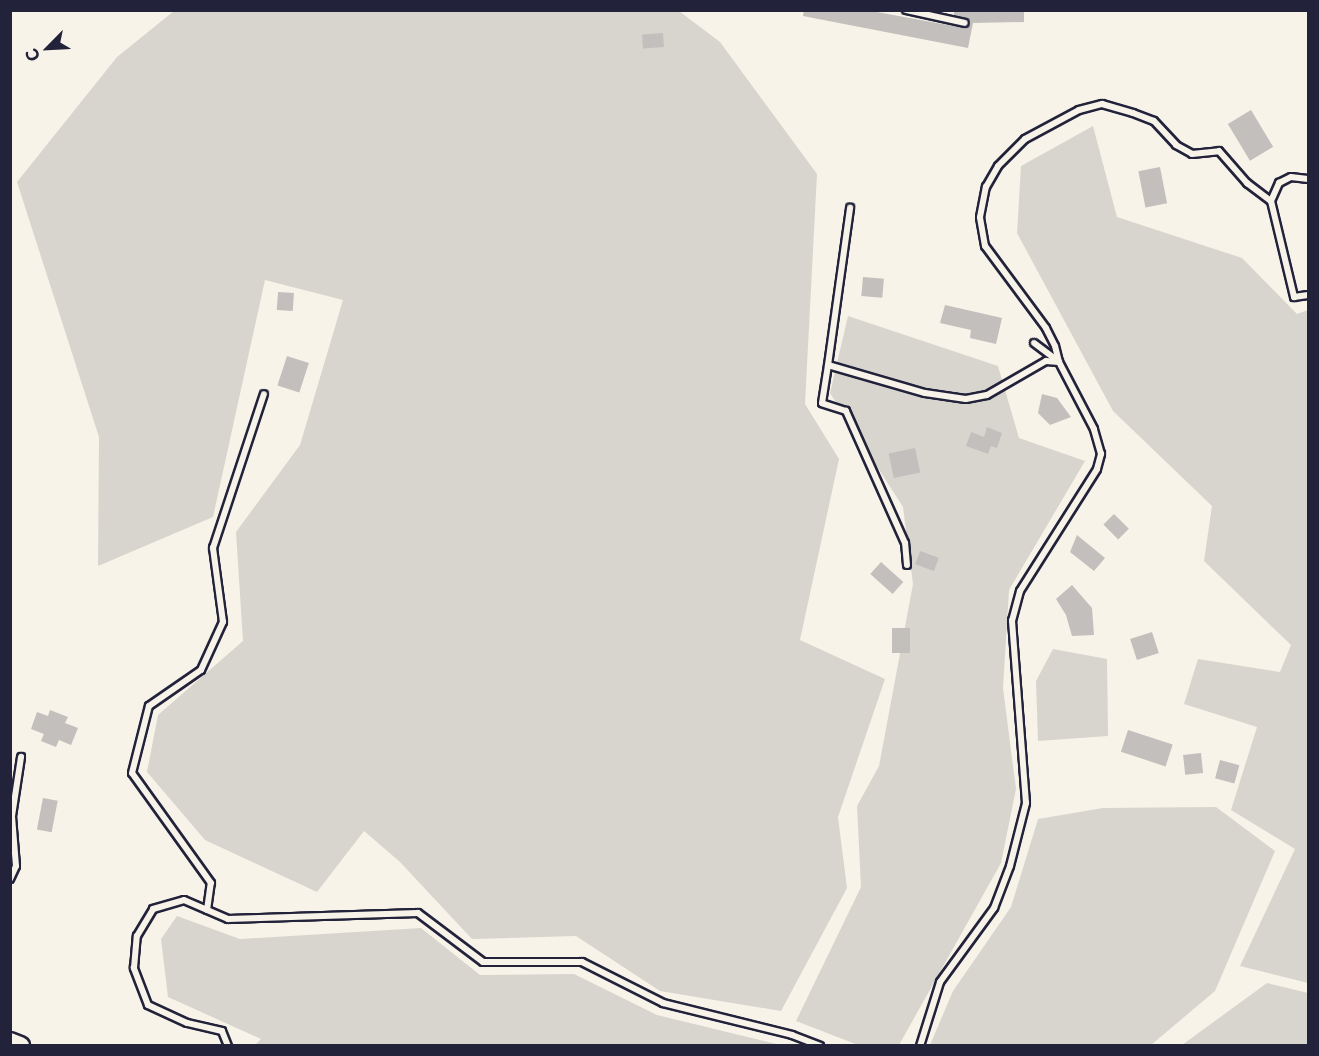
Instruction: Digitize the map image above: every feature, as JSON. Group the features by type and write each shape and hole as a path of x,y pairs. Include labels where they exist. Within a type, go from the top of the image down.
{"main road":[{"path":"10,1042 20,1046"}],"lane":[{"path":"906,10 965,23"},
{"path":"920,1046 940,982 994,908 1010,866 1026,803 1012,621 1020,591 1097,469 1101,454 1094,429 1059,362 1055,346 1046,328 985,246 980,217 986,187 998,166 1025,139 1079,110 1102,104 1154,121 1176,145 1192,154 1219,151 1247,183 1271,201"},
{"path":"1308,179 1291,177 1279,183 1271,201 1294,297 1308,295"},
{"path":"850,208 822,403 846,411 905,543 907,565"},
{"path":"1034,343 1059,362"},
{"path":"828,365 925,393 966,399 987,395 1046,362 1059,362"},
{"path":"207,910 211,884 132,773 149,706 201,670 223,622 213,548 264,394"},
{"path":"10,879 16,866 12,816 21,757"},
{"path":"228,1046 222,1031 187,1023 148,1005 134,968 137,936 153,909 184,900 228,919 418,913 483,963 582,962 663,1003 792,1035 820,1046"}],"shaded area":[{"path":"174,11 679,11 720,42 817,174 805,404 839,459 800,640 885,679 838,817 847,888 781,1011 660,991 576,936 472,939 400,862 364,831 317,892 205,840 147,772 158,715 243,641 236,532 300,445 343,300 265,280 213,517 98,566 99,437 17,182 117,57"},
{"path":"1093,126 1117,217 1242,258 1297,314 1308,310 1308,983 1240,966 1295,849 1231,810 1257,727 1184,704 1198,659 1280,672 1291,645 1204,561 1212,506 1113,411 1017,233 1021,166"},
{"path":"848,316 998,366 1019,438 1085,461 1009,590 1003,688 1016,789 1001,863 899,1045 858,1045 796,1021 861,887 857,806 879,766 913,584 903,507 830,393"},
{"path":"1053,649 1107,659 1108,736 1038,741 1036,681"},
{"path":"1216,807 1275,851 1215,991 1151,1045 930,1045 953,991 1011,907 1038,819 1103,808"},
{"path":"177,916 240,939 421,928 480,975 574,974 657,1015 781,1045 255,1045 261,1039 168,997 161,939"},
{"path":"1267,983 1308,993 1308,1045 1182,1045"}],"building":[{"path":"804,10 866,10 964,28 969,26 970,21 954,15 954,10 1024,10 1024,22 973,23 968,48 803,16"},
{"path":"663,33 664,47 643,48 642,34"},
{"path":"1251,110 1273,147 1250,161 1228,124"},
{"path":"1160,167 1167,203 1145,208 1138,171"},
{"path":"863,277 884,279 882,298 861,296"},
{"path":"278,292 294,293 293,311 277,310"},
{"path":"945,305 1002,318 996,344 970,338 971,330 940,323"},
{"path":"287,356 309,363 299,393 277,385"},
{"path":"1042,394 1057,398 1071,417 1050,425 1038,413"},
{"path":"987,427 1002,433 997,448 991,446 988,454 966,446 971,432 984,437"},
{"path":"915,448 920,472 894,478 889,454"},
{"path":"1114,514 1129,529 1118,539 1103,525"},
{"path":"1077,535 1105,558 1094,571 1070,552"},
{"path":"920,551 939,558 934,571 915,564"},
{"path":"881,562 903,582 893,594 870,574"},
{"path":"1072,585 1092,608 1094,635 1072,636 1066,615 1056,599"},
{"path":"892,628 910,628 910,653 892,653"},
{"path":"1152,632 1159,653 1137,660 1130,639"},
{"path":"50,710 68,717 65,723 78,728 71,745 59,740 56,747 41,741 44,734 31,729 37,712 48,716"},
{"path":"1128,730 1173,745 1166,766 1121,752"},
{"path":"1201,753 1203,773 1185,775 1183,755"},
{"path":"1220,760 1239,765 1234,784 1215,778"},
{"path":"43,798 58,801 52,832 37,829"}]}
